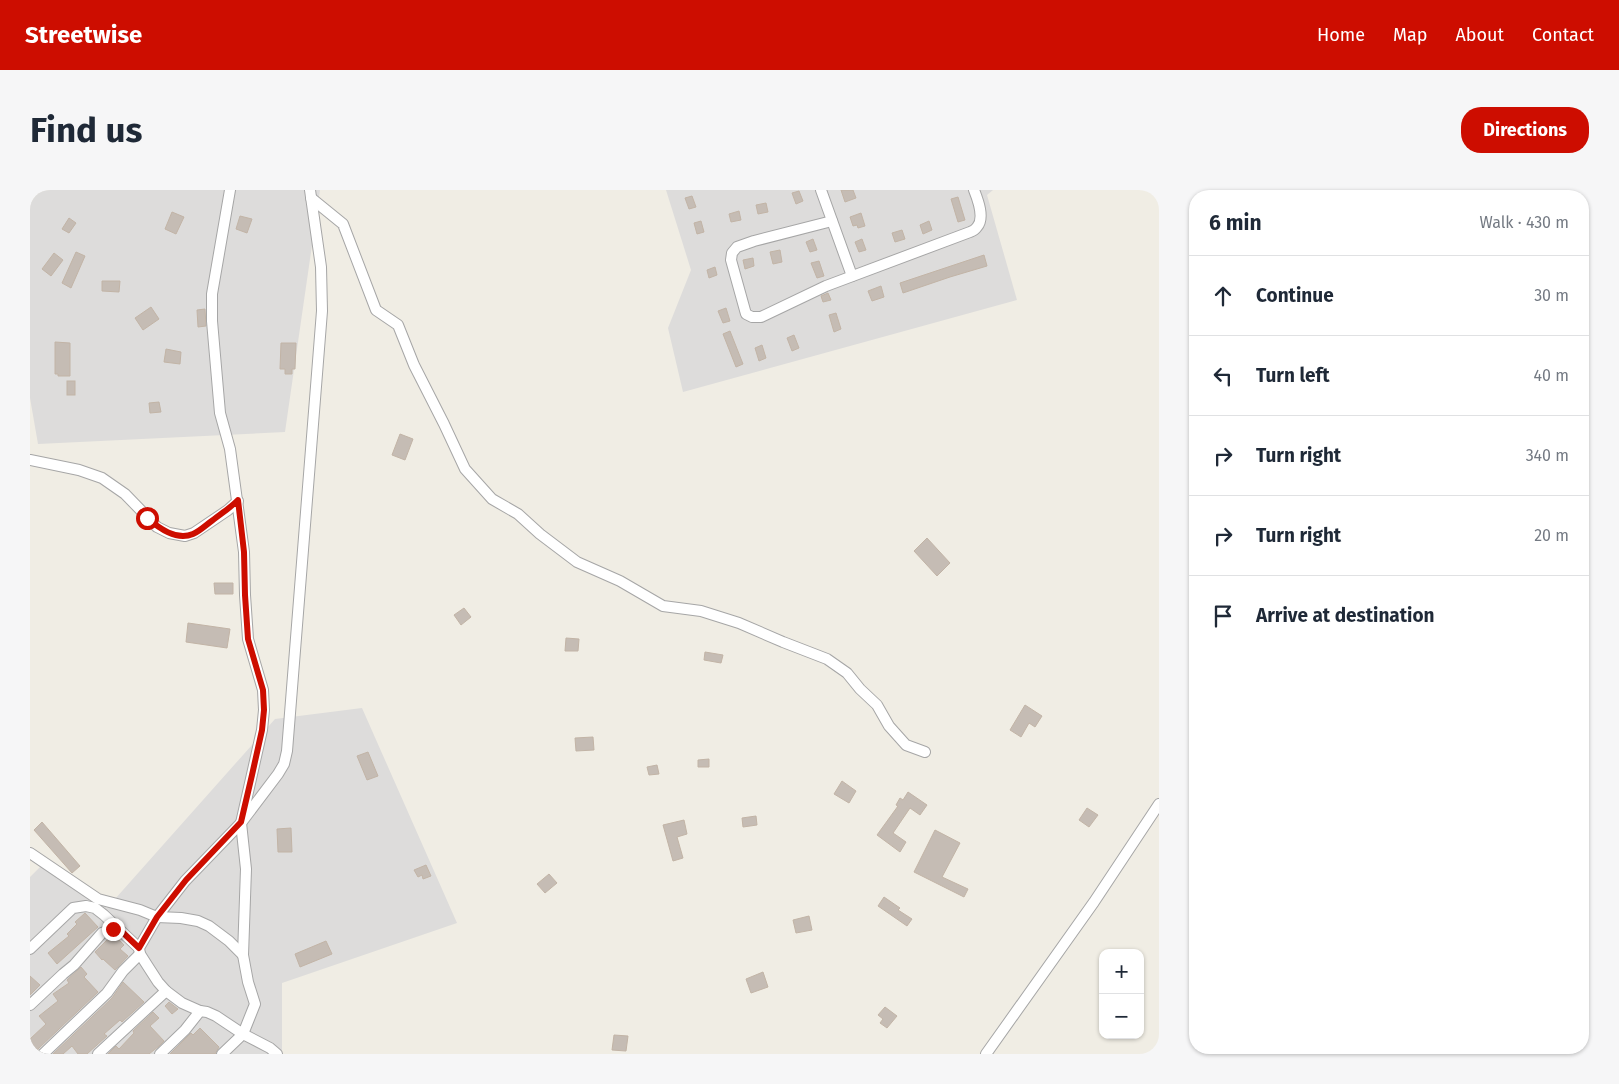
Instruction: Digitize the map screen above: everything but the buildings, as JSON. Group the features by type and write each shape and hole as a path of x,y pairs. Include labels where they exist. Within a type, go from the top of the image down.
{"street":[{"path":"222,1054 243,1034 255,1004 248,982 243,955 246,869 241,822 262,730 264,710 263,690 248,639 244,552 230,449 220,413 212,321 212,294 230,190"},
{"path":"821,190 852,276"},
{"path":"832,221 754,241 738,247 732,253 731,260 746,314 752,318 761,316 826,286 970,232 978,227 980,217 979,203 974,190"},
{"path":"310,194 343,224 376,310 398,326 414,364 465,469 492,499 518,514 540,534 577,562 620,581 663,606 701,611 739,622 827,659 847,673 877,705 889,726 906,744 924,752"},
{"path":"43,1054 108,993 118,977 140,951 157,917 186,880 241,822 284,764 287,751 322,311 321,267 310,194"},
{"path":"30,460 79,470 102,478 125,494 157,527 169,533 185,536 194,533 228,510 238,500"},
{"path":"986,1054 1094,902 1159,804"},
{"path":"30,853 96,904 140,951 158,982 166,991 182,1003 216,1016 277,1054"},
{"path":"30,949 73,908 96,904 140,910 157,917 198,921 209,926 229,941 243,955"},
{"path":"30,1005 74,966 102,933 116,926"},
{"path":"98,1054 166,991"},
{"path":"160,1054 185,1030 200,1011"}],"shaded area":[{"path":"30,190 320,190 285,432 38,444 30,398"},
{"path":"666,190 993,190 987,195 1017,300 683,392 668,328 691,270"},
{"path":"362,708 457,923 282,983 282,1054 30,1054 30,877 45,862 107,908 275,719"}],"route":[{"path":"113,929 116,926 139,948 157,917 186,880 241,822 262,730 264,710 263,690 248,639 244,552 238,500 228,510 194,533 185,536 169,533 157,527 147,518"}]}
